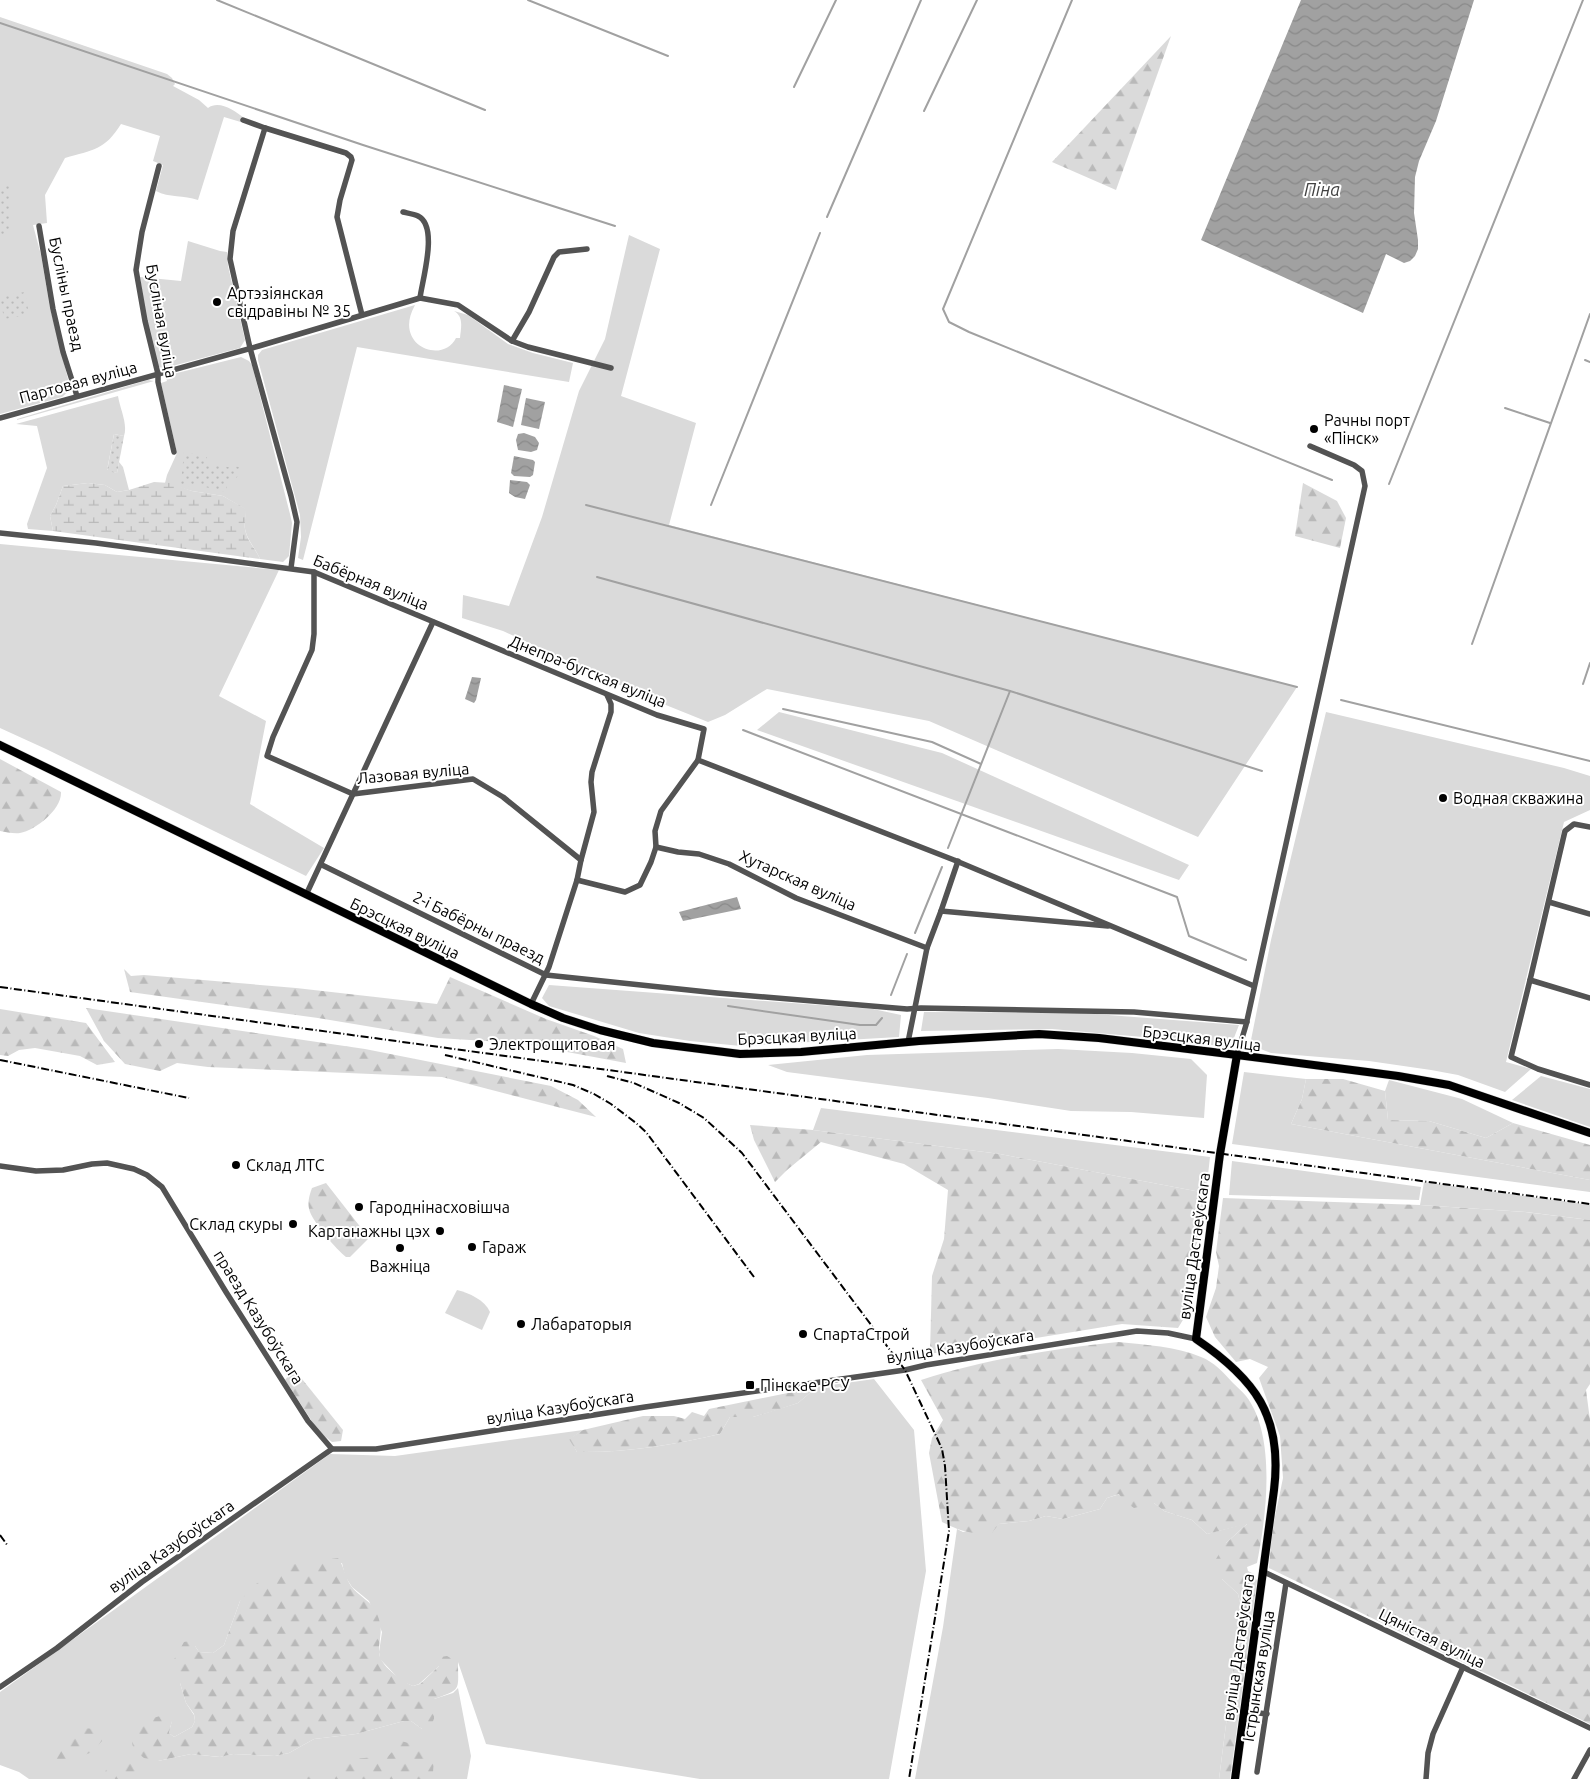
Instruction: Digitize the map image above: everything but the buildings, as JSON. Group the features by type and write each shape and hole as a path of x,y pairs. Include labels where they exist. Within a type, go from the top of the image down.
{"main road":[{"name":"Брэсцкая вуліца","path":"0,745 531,1004 563,1018 653,1043 740,1054 801,1052 908,1042 1048,1034 1099,1038 1398,1076 1449,1085 1590,1133"},
{"name":"вуліца Дастаеўскага","path":"1234,1779 1276,1473 1275,1451 1270,1423 1260,1399 1241,1375 1216,1353 1196,1339 1220,1154 1237,1055"}],"street":[{"path":"243,120 346,153 351,157 352,160 336,217 362,314"},
{"path":"266,128 233,231 230,248 232,269 250,348 292,496 297,522 291,568"},
{"name":"Бусліная вуліца","path":"159,166 142,232 136,270 145,321 174,452"},
{"path":"403,212 418,216 426,227 429,251 420,298"},
{"name":"Бусліны праезд","path":"39,226 53,309 63,352 77,396"},
{"path":"512,341 529,312 554,257 559,252 587,250"},
{"name":"Партовая вуліца","path":"0,418 420,298 458,305 512,341 528,348 611,368"},
{"name":"вуліца Дастаеўскага","path":"1237,1055 1247,1022 1365,486 1362,471 1354,465 1310,446"},
{"name":"Бабёрная вуліца","path":"0,533 96,543 314,572 433,622 306,895"},
{"name":"Лазовая вуліца","path":"314,572 312,650 273,737 267,756 353,794 474,779 503,797 581,860"},
{"name":"Днепра-бугская вуліца","path":"433,622 657,715 704,729 698,760 661,811 655,831 656,847"},
{"path":"607,695 611,710 592,772 594,812 577,880 625,892 640,885 652,862 656,847"},
{"path":"698,760 958,861 1254,986"},
{"path":"1590,827 1574,824 1565,831 1511,1057 1538,1069 1590,1085"},
{"name":"Хутарская вуліца","path":"656,847 699,854 729,864 796,898 927,948"},
{"path":"908,1042 927,948 958,861"},
{"name":"2-і Бабёрны праезд","path":"322,864 546,975 577,880"},
{"path":"1549,902 1590,914"},
{"path":"941,911 1115,926"},
{"path":"531,1004 546,975 915,1009 1134,1012 1247,1022"},
{"path":"1530,980 1590,998"},
{"name":"праезд Казубоўскага","path":"0,1166 36,1171 62,1170 107,1163 134,1169 147,1175 162,1187 308,1421 332,1448"},
{"name":"вуліца Казубоўскага","path":"0,1687 57,1648 142,1582 332,1448 376,1449 462,1437 645,1407 905,1370 1137,1331 1168,1333 1196,1339"},
{"name":"Цяністая вуліца","path":"1262,1572 1590,1728"},
{"name":"Істрынская вуліца","path":"1257,1772 1286,1583"},
{"path":"1426,1779 1428,1753 1433,1734 1463,1667"},
{"path":"1243,1711 1267,1714"},
{"path":"1574,1779 1590,1750"}],"green space":[{"path":"0,17 167,74 175,84 173,86 199,100 208,108 217,105 231,109 244,118 244,123 224,117 198,200 166,195 156,191 163,165 153,161 160,136 121,124 115,133 98,148 65,158 45,195 47,223 33,225 41,255 50,308 68,379 69,391 62,397 0,414"},
{"path":"1171,36 1116,190 1052,162"},
{"path":"0,186 10,186 11,234 0,234"},
{"path":"629,235 660,249 621,396 696,423 669,525 1297,687 1198,837 929,721 767,689 725,715 708,722 646,697 503,631 462,618 463,595 509,606 542,517 579,391 605,339"},
{"path":"188,241 227,252 228,266 245,340 240,348 165,368 158,367 146,317 140,277 181,281"},
{"path":"25,292 29,315 4,319 0,296"},
{"path":"415,305 410,319 410,331 414,341 422,347 431,350 441,350 450,346 456,338 460,338 461,319 454,311 468,315 508,344 533,353 573,363 569,382 357,347 303,560 298,558 301,537 300,515 258,355 262,350"},
{"path":"241,357 252,365 292,523 289,556 283,562 260,559 246,533 245,509 223,496 192,491 165,483 177,453 161,383 167,381 165,376"},
{"path":"148,380 154,381 17,420 17,419"},
{"path":"118,396 125,431 124,436 114,434 107,470 117,473 119,462 123,467 129,490 117,492 105,485 88,483 63,486 50,516 53,531 28,529 27,524 47,468 37,426 16,424"},
{"path":"114,434 124,436 117,473 107,471"},
{"path":"184,452 207,457 206,463 243,468 235,480 228,480 226,492 197,485 195,488 181,484"},
{"path":"154,482 170,483 192,491 223,496 246,509 246,533 260,559 53,531 50,516 63,486 88,483 105,485 117,492"},
{"path":"1303,483 1337,501 1346,518 1340,548 1295,536"},
{"path":"0,544 279,570 219,696 266,721 250,804 324,848 306,876 0,728"},
{"path":"779,712 942,753 1189,865 1179,880 757,730"},
{"path":"1326,712 1564,768 1590,776 1590,810 1564,822 1506,1062 1531,1069 1505,1092 1458,1075 1431,1070 1369,1061 1271,1053 1258,1048 1251,1040 1271,940"},
{"path":"0,759 61,792 57,805 47,818 33,828 20,833 0,831"},
{"path":"124,969 131,976 144,975 296,988 437,1004 450,977 546,1019 594,1036 623,1049 626,1063 519,1043 438,1038 318,1018 130,992"},
{"path":"549,985 873,1009 901,1015 899,1037 741,1046 690,1041 639,1033 549,1006 542,998"},
{"path":"86,1008 365,1049 551,1086 578,1100 596,1117 442,1077 208,1067 177,1063 160,1071 125,1064 104,1041"},
{"path":"0,1009 86,1023 115,1062 97,1065 80,1056 35,1048 19,1050 8,1056 0,1055"},
{"path":"924,1012 1082,1013 1239,1025 1230,1048 1200,1043 1193,1036 1177,1040 1052,1029 921,1031"},
{"path":"1058,1049 1132,1053 1191,1059 1207,1075 1204,1118 1131,1112 1071,1111 988,1098 787,1072 768,1065 867,1055"},
{"path":"1244,1072 1306,1079 1302,1099 1291,1124 1590,1180 1590,1192 1232,1144"},
{"path":"1541,1076 1590,1089 1590,1127 1512,1100"},
{"path":"1306,1079 1343,1079 1385,1091 1388,1120 1429,1121 1486,1138 1513,1123 1590,1145 1590,1180 1291,1124 1302,1099"},
{"path":"1389,1080 1462,1099 1513,1123 1486,1138 1429,1121 1388,1120 1385,1091"},
{"path":"821,1108 1210,1157 1206,1193 1000,1154 813,1130"},
{"path":"750,1125 813,1130 1000,1154 1206,1193 1201,1235 1188,1261 1189,1310 1178,1328 1122,1324 945,1353 930,1353 932,1276 944,1239 948,1190 904,1164 821,1142 775,1182 754,1140"},
{"path":"1232,1161 1421,1187 1419,1200 1229,1195"},
{"path":"1424,1182 1590,1205 1590,1220 1526,1212 1420,1205"},
{"path":"326,1183 369,1238 350,1257 346,1257 331,1242 310,1212 309,1200 312,1188"},
{"path":"1223,1198 1420,1205 1525,1212 1590,1220 1590,1384 1586,1390 1590,1420 1590,1724 1269,1568 1272,1531 1283,1478 1280,1436 1259,1378 1268,1367 1250,1359 1236,1362 1215,1337 1206,1317 1216,1288 1219,1266 1216,1252"},
{"path":"457,1290 476,1298 488,1308 490,1312 482,1330 445,1313"},
{"path":"1118,1342 1171,1348 1191,1353 1210,1362 1222,1371 1246,1396 1256,1413 1262,1433 1265,1455 1266,1501 1257,1563 1247,1567 1248,1571 1254,1574 1257,1581 1230,1779 1219,1779 1241,1607 1238,1594 1222,1579 1216,1559 1226,1543 1247,1524 1207,1534 1192,1520 1164,1511 1154,1503 1134,1508 1124,1501 1119,1494 1107,1498 1100,1509 1063,1519 1046,1516 1029,1521 999,1524 991,1534 965,1531 942,1522 929,1453 932,1438 943,1420 921,1380 969,1366 1019,1356"},
{"path":"294,1369 343,1430 341,1441 332,1442 319,1432 285,1380"},
{"path":"874,1379 914,1430 926,1571 889,1779 700,1779 486,1744 458,1662 439,1666 419,1684 413,1686 401,1681 380,1659 379,1652 382,1632 369,1601 352,1587 345,1576 342,1563 240,1601 224,1645 213,1653 199,1652 195,1646 180,1683 186,1703 194,1715 195,1721 192,1727 174,1737 169,1733 172,1720 158,1761 191,1754 219,1757 233,1754 275,1756 289,1753 314,1739 356,1734 404,1721 411,1721 422,1729 434,1719 434,1699 453,1693 458,1688 471,1756 467,1779 29,1779 19,1772 0,1765 0,1692 330,1454 395,1456 583,1430 570,1439 577,1452 649,1448 720,1434 730,1417 753,1417 798,1403 817,1387"},
{"path":"817,1387 798,1403 753,1417 730,1417 720,1434 702,1438 649,1448 595,1452 577,1452 569,1439 583,1430 643,1416 674,1416 685,1419 692,1412 704,1416 709,1409"},
{"path":"1120,1494 1154,1503 1164,1511 1192,1520 1207,1534 1248,1523 1226,1543 1222,1579 1238,1594 1241,1607 1219,1779 915,1779 943,1627 957,1529 963,1532 999,1524 1029,1521 1046,1516 1063,1519 1100,1509 1107,1498"},
{"path":"338,1558 351,1586 375,1609 381,1629 380,1657 392,1672 413,1686 420,1684 439,1666 440,1657 447,1656 458,1662 458,1684 454,1691 434,1699 434,1719 428,1731 411,1721 404,1721 356,1734 314,1739 289,1753 275,1756 233,1754 220,1757 191,1754 158,1761 144,1758 134,1750 132,1743 137,1731 153,1718 167,1714 172,1720 169,1733 174,1737 192,1727 195,1721 194,1714 186,1703 172,1663 184,1642 195,1640 195,1646 199,1652 213,1653 224,1645 240,1601 253,1586 286,1565"},
{"path":"80,1728 98,1729 102,1741 92,1752 58,1766 50,1755 56,1743"},
{"path":"401,1741 427,1748 434,1759 433,1772 423,1779 292,1779 329,1773 352,1759 388,1756"},
{"path":"111,1763 131,1763 139,1774 139,1779 100,1779"}],"water":[{"name":"Піна","path":"1301,0 1474,0 1436,121 1419,161 1415,177 1414,213 1418,249 1410,261 1404,263 1386,254 1363,313 1201,240"},
{"path":"504,385 522,389 513,427 497,422"},
{"path":"526,398 545,402 539,429 521,425"},
{"path":"524,433 535,437 539,443 537,450 531,452 518,450 516,440 518,434"},
{"path":"514,456 535,462 533,475 530,477 514,476 511,473"},
{"path":"510,480 527,482 530,485 525,499 515,497 509,493"},
{"path":"472,677 481,678 474,703 465,699"},
{"path":"737,897 741,909 683,921 679,912"}],"waterway":[{"path":"217,0 485,110"},
{"path":"528,0 668,56"},
{"path":"794,87 836,0"},
{"path":"827,217 921,0"},
{"path":"924,111 977,0"},
{"path":"1072,0 943,309 949,322 969,332 1332,480"},
{"path":"1389,484 1583,0"},
{"path":"0,23 363,145 615,226"},
{"path":"711,505 820,233"},
{"path":"1472,644 1590,314"},
{"path":"1585,360 1590,362"},
{"path":"1505,408 1550,423"},
{"path":"586,505 1297,687"},
{"path":"597,577 1010,691 1262,771"},
{"path":"1583,684 1590,663"},
{"path":"948,848 1010,691"},
{"path":"1341,700 1590,761"},
{"path":"783,709 932,742 981,764"},
{"path":"743,730 1177,897 1189,936 1246,960"},
{"path":"915,933 942,867"},
{"path":"891,995 907,954"},
{"path":"728,1006 860,1025 876,1025 882,1018"}],"railway":[{"path":"0,987 1590,1204"},
{"path":"445,1055 573,1085 611,1104 646,1132 754,1277"},
{"path":"0,1060 189,1098"},
{"path":"607,1076 634,1083 679,1103 704,1118 742,1153 905,1370 942,1449 945,1466 949,1531 909,1779"},
{"path":"0,1535 8,1546"}],"place":[{"name":"Артэзіянская свідравіны № 35","path":"217,302"},
{"name":"Рачны порт «Пінск»","path":"1314,429"},
{"name":"Водная скважина","path":"1443,798"},
{"name":"Электрощитовая","path":"479,1044"},
{"name":"Склад ЛТС","path":"236,1165"},
{"name":"Гароднінасховішча","path":"359,1207"},
{"name":"Склад скуры","path":"293,1224"},
{"name":"Картанажны цэх","path":"440,1231"},
{"name":"Гараж","path":"472,1247"},
{"name":"Важніца","path":"400,1248"},
{"name":"Лабараторыя","path":"521,1324"},
{"name":"СпартаСтрой","path":"803,1334"},
{"name":"Пінскае РСУ","path":"750,1385"}]}
